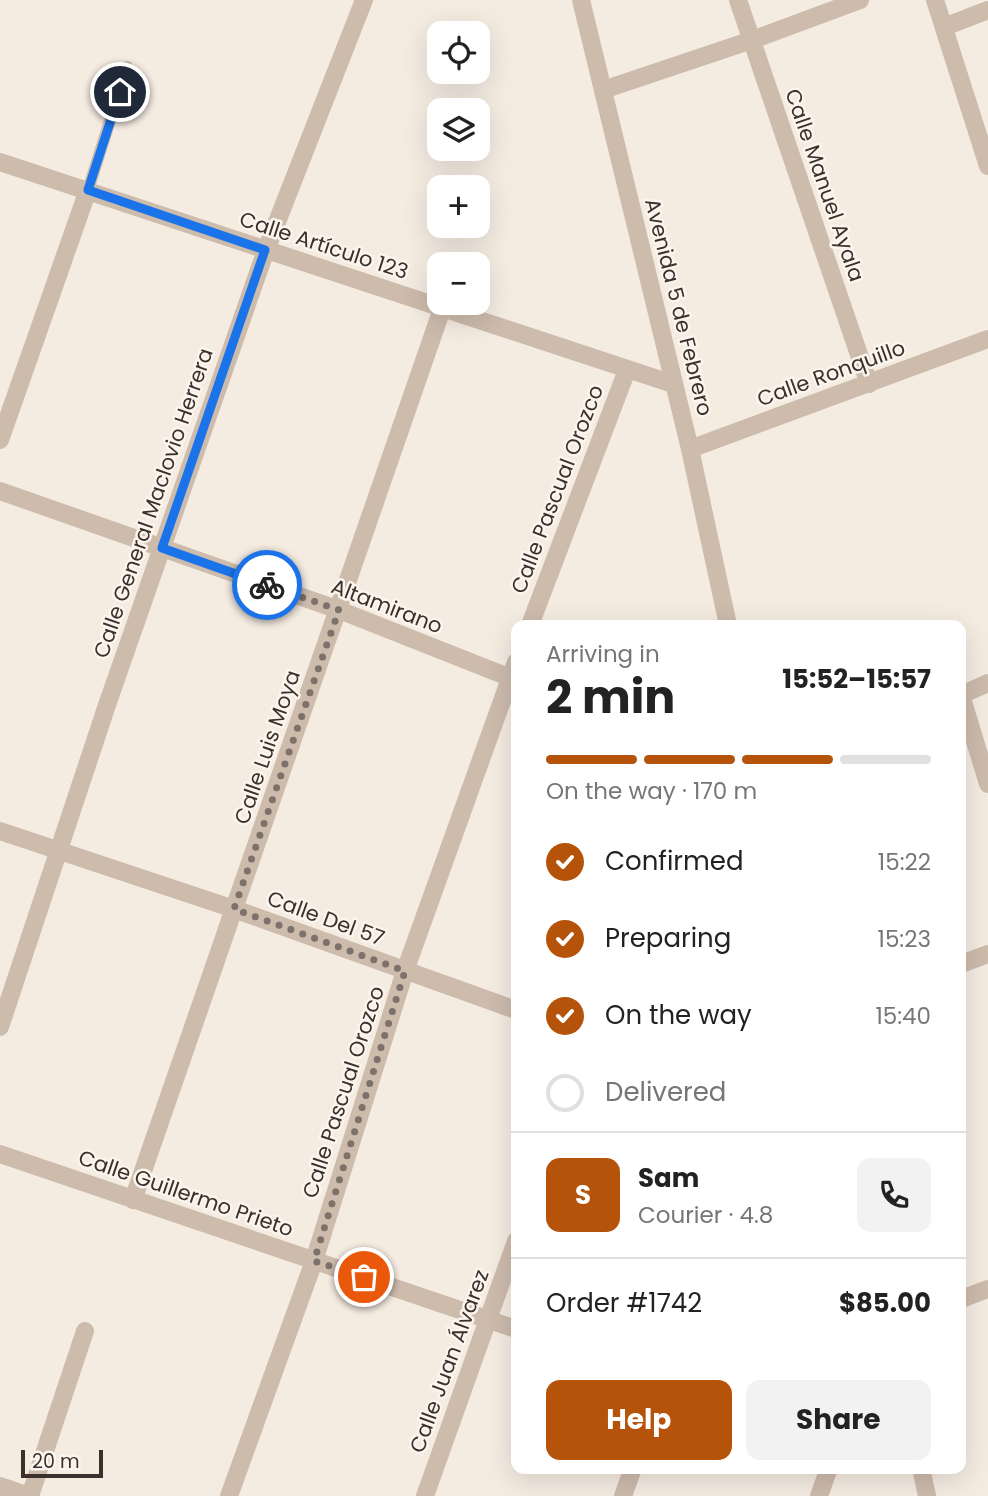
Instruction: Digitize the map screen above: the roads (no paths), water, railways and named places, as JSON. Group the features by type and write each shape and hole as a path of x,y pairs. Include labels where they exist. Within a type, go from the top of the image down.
{"street":[{"name":"Calle General Maclovio Herrera","path":"0,1027 265,250 364,0"},
{"name":"Avenida 5 de Febrero","path":"581,0 690,449 727,620"},
{"name":"Calle Manuel Ayala","path":"738,0 869,384"},
{"path":"603,90 860,0"},
{"path":"935,0 988,166"},
{"path":"944,27 988,9"},
{"name":"Calle Artículo 123","path":"0,162 427,304"},
{"path":"0,440 88,190"},
{"name":"Calle Luis Moya","path":"133,1200 440,315"},
{"name":"Calle Artículo 123","path":"460,315 673,384"},
{"name":"Calle Ronquillo","path":"690,449 988,339"},
{"name":"Calle Pascual Orozco","path":"532,620 627,370"},
{"name":"Altamirano","path":"0,491 511,673"},
{"name":"Calle Pascual Orozco","path":"229,1496 314,1261 405,971 511,682"},
{"path":"966,693 988,683"},
{"path":"966,711 988,784"},
{"name":"Calle Del 57","path":"0,831 234,909 511,1008"},
{"path":"966,962 988,954"},
{"name":"Calle Guillermo Prieto","path":"0,1154 511,1327"},
{"name":"Calle Juan Álvarez","path":"425,1496 511,1256"},
{"path":"966,1297 988,1289"},
{"path":"0,1486 30,1496 85,1331"},
{"path":"623,1496 631,1474"},
{"path":"819,1496 827,1474"},
{"path":"922,1474 927,1496"}],"lane":[{"path":"88,190 127,67"}]}
